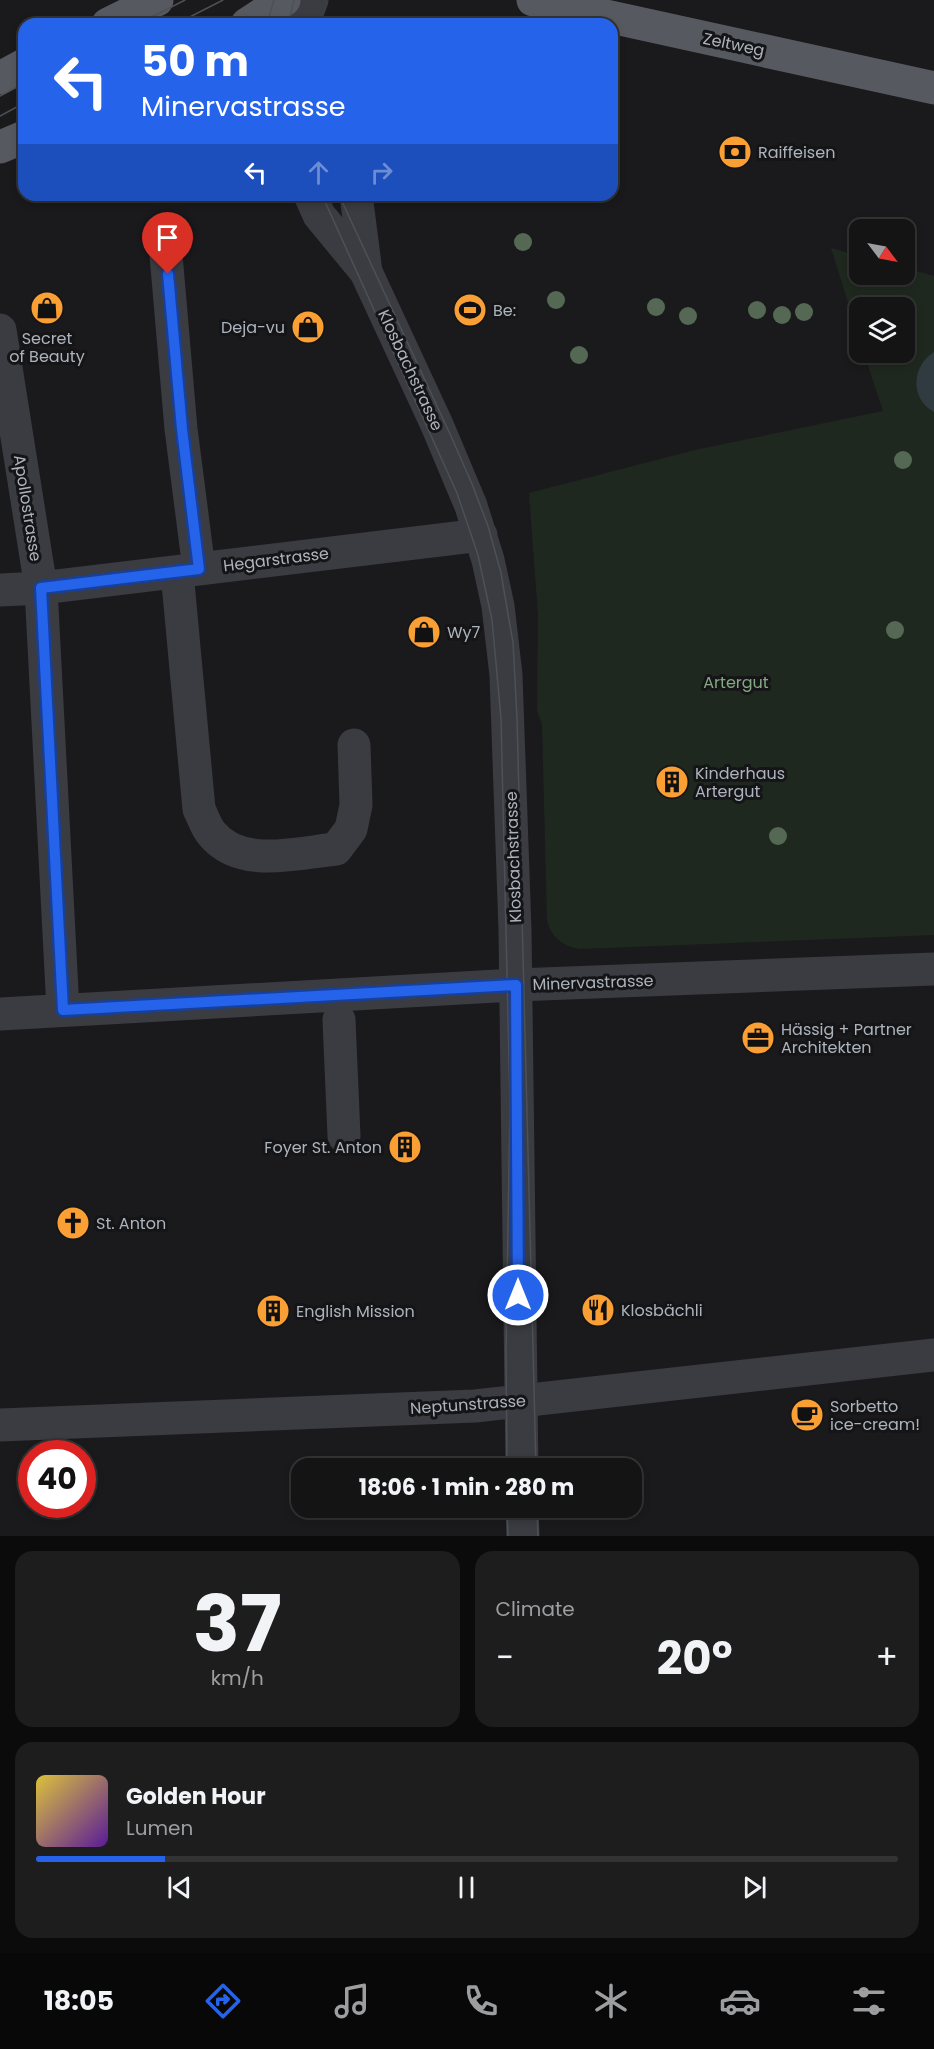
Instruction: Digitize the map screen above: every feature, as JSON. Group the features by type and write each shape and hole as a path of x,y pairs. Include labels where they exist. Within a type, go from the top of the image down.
{"main road":[{"path":"120,18 157,0"},
{"path":"257,18 285,0"},
{"name":"Zeltweg","path":"533,0 620,9 934,88"},
{"path":"0,78 18,68"},
{"path":"0,147 18,140"}],"street":[{"path":"305,18 312,0"},
{"name":"Klosbachstrasse","path":"313,201 319,215 366,272 471,506 495,586 506,675 516,985 522,1458"},
{"path":"333,201 366,272"},
{"name":"Klosbachstrasse","path":"357,201 366,272"},
{"path":"166,255 182,429 199,809 212,834 233,851 258,857 336,849 351,829 356,805 354,745"},
{"name":"Apollostrasse","path":"1,340 41,588 63,1010"},
{"name":"Hegarstrasse","path":"0,590 41,588 481,535"},
{"name":"Minervastrasse","path":"0,1014 516,985 934,969"},
{"path":"339,1020 344,1136"},
{"name":"Neptunstrasse","path":"0,1425 475,1406 931,1356"},
{"path":"522,1518 523,1536"}],"green space":[{"name":"Artergut","path":"831,248 849,253 849,285 915,285 915,271 934,276 934,935 579,949 567,946 554,936 547,920 542,724 537,711 538,615 529,493 695,450 883,411 867,363 915,363 915,297 849,297 849,305"}],"shaded area":[{"path":"934,352 934,412 920,399 916,382 921,365"}],"tram line":[{"path":"150,18 185,0"},
{"path":"188,18 223,0"},
{"path":"269,18 274,0"},
{"path":"290,18 294,0"},
{"path":"0,96 18,86"},
{"path":"0,116 18,106"},
{"path":"325,201 457,493 478,555 492,620 501,718 510,1104 506,1351 507,1458"},
{"path":"342,201 472,484 488,526 501,573 513,642 517,718 536,1458"},
{"path":"507,1518 508,1536"},
{"path":"537,1518 538,1536"}],"place":[{"name":"Raiffeisen","path":"735,152"},
{"name":"Secret of Beauty","path":"47,308"},
{"name":"Be:","path":"470,310"},
{"name":"Deja-vu","path":"308,327"},
{"name":"Wy7","path":"424,632"},
{"name":"Kinderhaus Artergut","path":"672,782"},
{"name":"Hässig + Partner Architekten","path":"758,1038"},
{"name":"Foyer St. Anton","path":"405,1147"},
{"name":"St. Anton","path":"73,1223"},
{"name":"Klosbächli","path":"598,1310"},
{"name":"English Mission","path":"273,1311"},
{"name":"Sorbetto ice-cream!","path":"807,1415"}],"route":[{"path":"168,274 182,429 199,569 41,588 63,1010 516,985 518,1295"}]}
